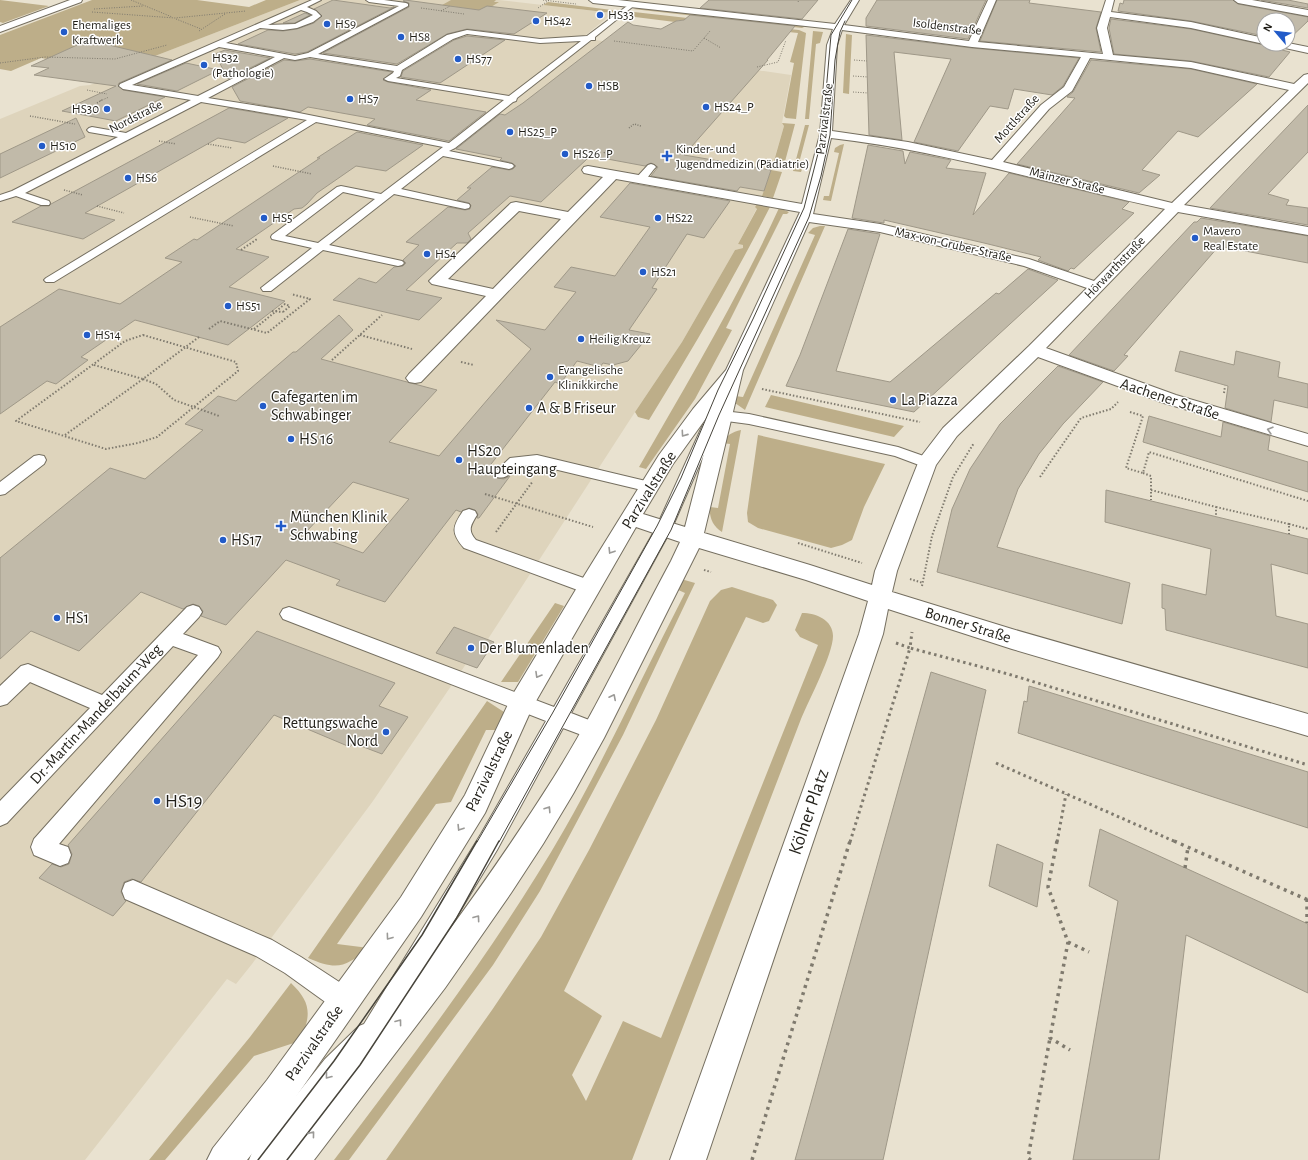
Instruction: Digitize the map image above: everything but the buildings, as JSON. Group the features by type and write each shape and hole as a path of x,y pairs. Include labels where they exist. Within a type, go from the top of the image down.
{"street":[{"path":"0,29 78,0"},
{"name":"Isoldenstraße","path":"593,0 838,27 972,44 1206,67 1298,93"},
{"path":"687,10 700,0"},
{"name":"Parzivalstraße","path":"292,1160 333,1109 479,917 564,785 595,731 682,562 693,537 712,414 807,213 826,134 832,45 838,27 855,0"},
{"path":"972,44 992,0"},
{"path":"1109,57 1102,28 1110,0"},
{"path":"1238,0 1308,14"},
{"path":"1106,14 1192,25 1256,39"},
{"path":"1296,48 1308,50"},
{"name":"Mottlstraße","path":"995,164 1045,107 1068,89 1087,55"},
{"name":"Hörwarthstraße","path":"927,463 950,432 1035,350 1175,208 1298,93 1308,77"},
{"name":"Mainzer Straße","path":"826,134 883,141 995,164 1175,208 1308,231"},
{"name":"Max-von-Gruber-Straße","path":"588,170 880,228 1036,265 1097,287"},
{"path":"415,378 612,175"},
{"path":"496,294 437,281 516,206 572,217"},
{"name":"Aachener Straße","path":"1035,350 1146,392 1308,440"},
{"name":"Parzivalstraße","path":"224,1160 279,1092 411,907 475,804 522,702 589,587 666,460 712,414"},
{"name":"Kölner Platz","path":"688,1160 871,634 886,571 927,463"},
{"name":"Bonner Straße","path":"631,518 810,573 916,609 1012,639 1308,725"}],"lane":[{"path":"318,0 123,86 200,98 452,146"},
{"path":"218,44 295,58 310,55 406,5 369,0"},
{"path":"267,288 634,4"},
{"path":"259,26 287,28 303,24 317,16 316,13 311,10 300,8"},
{"path":"513,99 385,78 397,74 398,69 450,37 467,32 540,41 592,38"},
{"path":"310,55 398,69"},
{"name":"Nordstraße","path":"0,198 16,193 283,56"},
{"path":"295,58 294,62 308,65"},
{"path":"50,280 315,119"},
{"path":"92,130 126,136"},
{"path":"442,153 509,166"},
{"path":"640,180 651,167"},
{"path":"384,198 341,189 276,237 398,263"},
{"path":"394,190 465,206"},
{"path":"16,193 45,203"},
{"path":"333,1109 375,1028 489,842 664,528 712,414 750,419 898,452 927,463"},
{"path":"502,473 515,462 528,459 650,487"},
{"path":"0,490 39,460"},
{"path":"469,515 461,530 463,536 470,544 589,587"},
{"name":"Dr.-Martin-Mandelbaum-Weg","path":"0,816 104,704 193,612"},
{"path":"289,614 595,731"},
{"path":"60,855 42,847 212,652 170,637"},
{"path":"0,698 28,672 104,704"},
{"path":"133,892 264,948 293,965 344,1000"},
{"path":"263,1160 334,1068 375,1028"}],"path":[{"path":"130,0 202,29"},
{"path":"538,8 549,0"},
{"path":"49,11 146,6"},
{"path":"404,6 468,14"},
{"path":"441,11 450,6"},
{"path":"69,10 175,18 246,11"},
{"path":"196,33 226,13"},
{"path":"592,38 693,51 711,30"},
{"path":"704,38 721,48"},
{"path":"756,67 778,62 786,38"},
{"path":"0,63 50,57 115,59 171,44"},
{"path":"854,60 867,61"},
{"path":"853,76 868,77"},
{"path":"87,90 113,95 97,103"},
{"path":"852,92 868,93"},
{"path":"30,116 89,127 92,130"},
{"path":"629,128 634,124 641,126"},
{"path":"209,329 220,321 267,333 310,299 267,288"},
{"path":"253,330 285,304 290,306 283,312 272,311"},
{"path":"332,360 382,315"},
{"path":"143,335 236,362 238,370 194,408 157,437 119,447 106,449 16,421 93,365 125,341 143,335"},
{"path":"64,436 199,337"},
{"path":"93,365 156,384 174,400 219,416"},
{"path":"762,390 920,422"},
{"path":"1040,477 1081,418 1113,408 1120,399"},
{"path":"1130,412 1142,416 1126,468 1151,476 1150,500"},
{"path":"916,609 923,583 932,536 953,477 976,438"},
{"path":"1143,474 1149,452 1308,501"},
{"path":"484,549 546,462"},
{"path":"1150,490 1308,529"},
{"path":"485,494 593,526"},
{"path":"1216,507 1216,516"},
{"path":"1289,524 1289,534"},
{"path":"752,1160 910,648 1008,674 1308,765"},
{"path":"996,763 1307,899 1307,923"},
{"path":"1031,1160 1028,1158 1068,942 1048,887 1066,794"},
{"path":"1185,868 1188,847"},
{"path":"1068,942 1089,952"},
{"path":"1050,1038 1070,1050"}],"shaded area":[{"path":"0,0 49,6 3,23 0,22"},
{"path":"92,0 197,0 249,7 266,0 300,0 155,56 148,54 110,69 41,58 11,71 0,69 0,35"},
{"name":"München Klinik Schwabing","path":"300,0 499,0 613,13 582,38 677,52 679,59 791,75 782,123 784,126 762,196 755,207 757,208 738,244 743,245 743,248 735,250 682,342 488,639 494,642 477,668 466,664 373,801 252,964 236,984 227,979 85,1160 0,1160 0,119 80,86 90,85 107,78 134,59 148,54 155,56"},
{"path":"451,0 496,0 494,2 499,2 478,15 435,9"},
{"path":"548,2 615,11 613,13 543,5"},
{"path":"637,8 806,26 802,28 633,9"},
{"path":"634,12 714,21 679,20 675,22 627,16"},
{"path":"721,22 799,30 806,33 796,119 786,118 784,116 794,63 790,62 798,33 719,25"},
{"path":"813,31 823,32 820,43 816,44 809,119 805,119"},
{"path":"846,34 852,35 849,94 843,93"},
{"path":"782,123 795,124 783,169 772,168 784,126"},
{"path":"805,125 809,125 799,163 804,164 801,172 793,171"},
{"path":"844,144 831,201 823,200 824,196 829,196 839,153 834,152 835,148"},
{"path":"771,170 782,172 773,198 762,196"},
{"path":"757,204 770,207 727,288 649,420 638,417 635,412 682,342 735,250 743,248 743,245 738,244 757,209 755,207"},
{"path":"779,208 789,212 787,214 783,214 726,328 732,330 695,399 646,469 639,467 730,307"},
{"path":"825,226 745,410 735,403 735,396 743,397 815,235 808,233 813,228"},
{"path":"771,395 904,426 894,437 765,407"},
{"path":"741,430 722,532 712,521 710,507 718,508 730,444 722,443 730,434"},
{"path":"758,435 885,464 864,507 852,540 831,548 758,528 748,522 747,513"},
{"path":"681,579 695,583 623,735 540,891 493,965 349,1160 334,1160 425,1039 483,957 538,873 564,830 611,742 685,593 676,589"},
{"path":"732,587 773,600 777,605 769,621 763,623 746,617 564,991 602,1016 572,1075 586,1101 623,1021 661,1038 818,645 800,637 795,630 802,613 813,614 823,618 827,622 832,630 832,644 825,665 801,719 632,1160 386,1160 492,1010 541,937 589,850 656,720 710,601 721,590"},
{"path":"555,603 564,606 518,682 501,682"},
{"path":"487,701 504,712 498,730 486,730 451,802 436,804 337,944 369,948 354,959 341,965 327,965 308,958"},
{"path":"291,983 303,997 308,1010 308,1017 300,1041 254,1056 165,1160 149,1160 250,1037"}],"tram line":[{"path":"477,842 552,714 657,526 681,478 718,390 753,319 804,208 822,138 831,35 852,0"},
{"path":"499,842 671,530 719,415 809,217 821,176 830,135 835,60 840,32 845,21"},
{"path":"258,1160 334,1061 422,935 477,841"},
{"path":"287,1160 360,1065 456,919 499,841"}],"place":[{"name":"HS33","path":"600,15"},
{"name":"HS42","path":"536,21"},
{"name":"HS9","path":"327,24"},
{"name":"Ehemaliges Kraftwerk","path":"64,32"},
{"name":"HS8","path":"401,37"},
{"name":"HS77","path":"458,59"},
{"name":"HS32 (Pathologie)","path":"204,65"},
{"name":"HSB","path":"589,86"},
{"name":"HS7","path":"350,99"},
{"name":"HS24_P","path":"706,107"},
{"name":"HS30","path":"107,109"},
{"name":"HS25_P","path":"510,132"},
{"name":"HS10","path":"42,146"},
{"name":"HS26_P","path":"565,154"},
{"name":"Kinder- und Jugendmedizin (Pädiatrie)","path":"667,156"},
{"name":"HS6","path":"128,178"},
{"name":"HS5","path":"264,218"},
{"name":"HS22","path":"658,218"},
{"name":"Mavero Real Estate","path":"1195,238"},
{"name":"HS4","path":"427,254"},
{"name":"HS21","path":"643,272"},
{"name":"HS51","path":"228,306"},
{"name":"HS14","path":"87,335"},
{"name":"Heilig Kreuz","path":"581,339"},
{"name":"Evangelische Klinikkirche","path":"550,377"},
{"name":"La Piazza","path":"893,400"},
{"name":"Cafegarten im Schwabinger","path":"263,406"},
{"name":"A & B Friseur","path":"529,408"},
{"name":"HS 16","path":"291,439"},
{"name":"HS20 Haupteingang","path":"459,460"},
{"name":"München Klinik Schwabing","path":"281,526"},
{"name":"HS17","path":"223,540"},
{"name":"HS1","path":"57,618"},
{"name":"Der Blumenladen","path":"471,648"},
{"name":"Rettungswache Nord","path":"386,732"},
{"name":"HS19","path":"157,801"}]}
